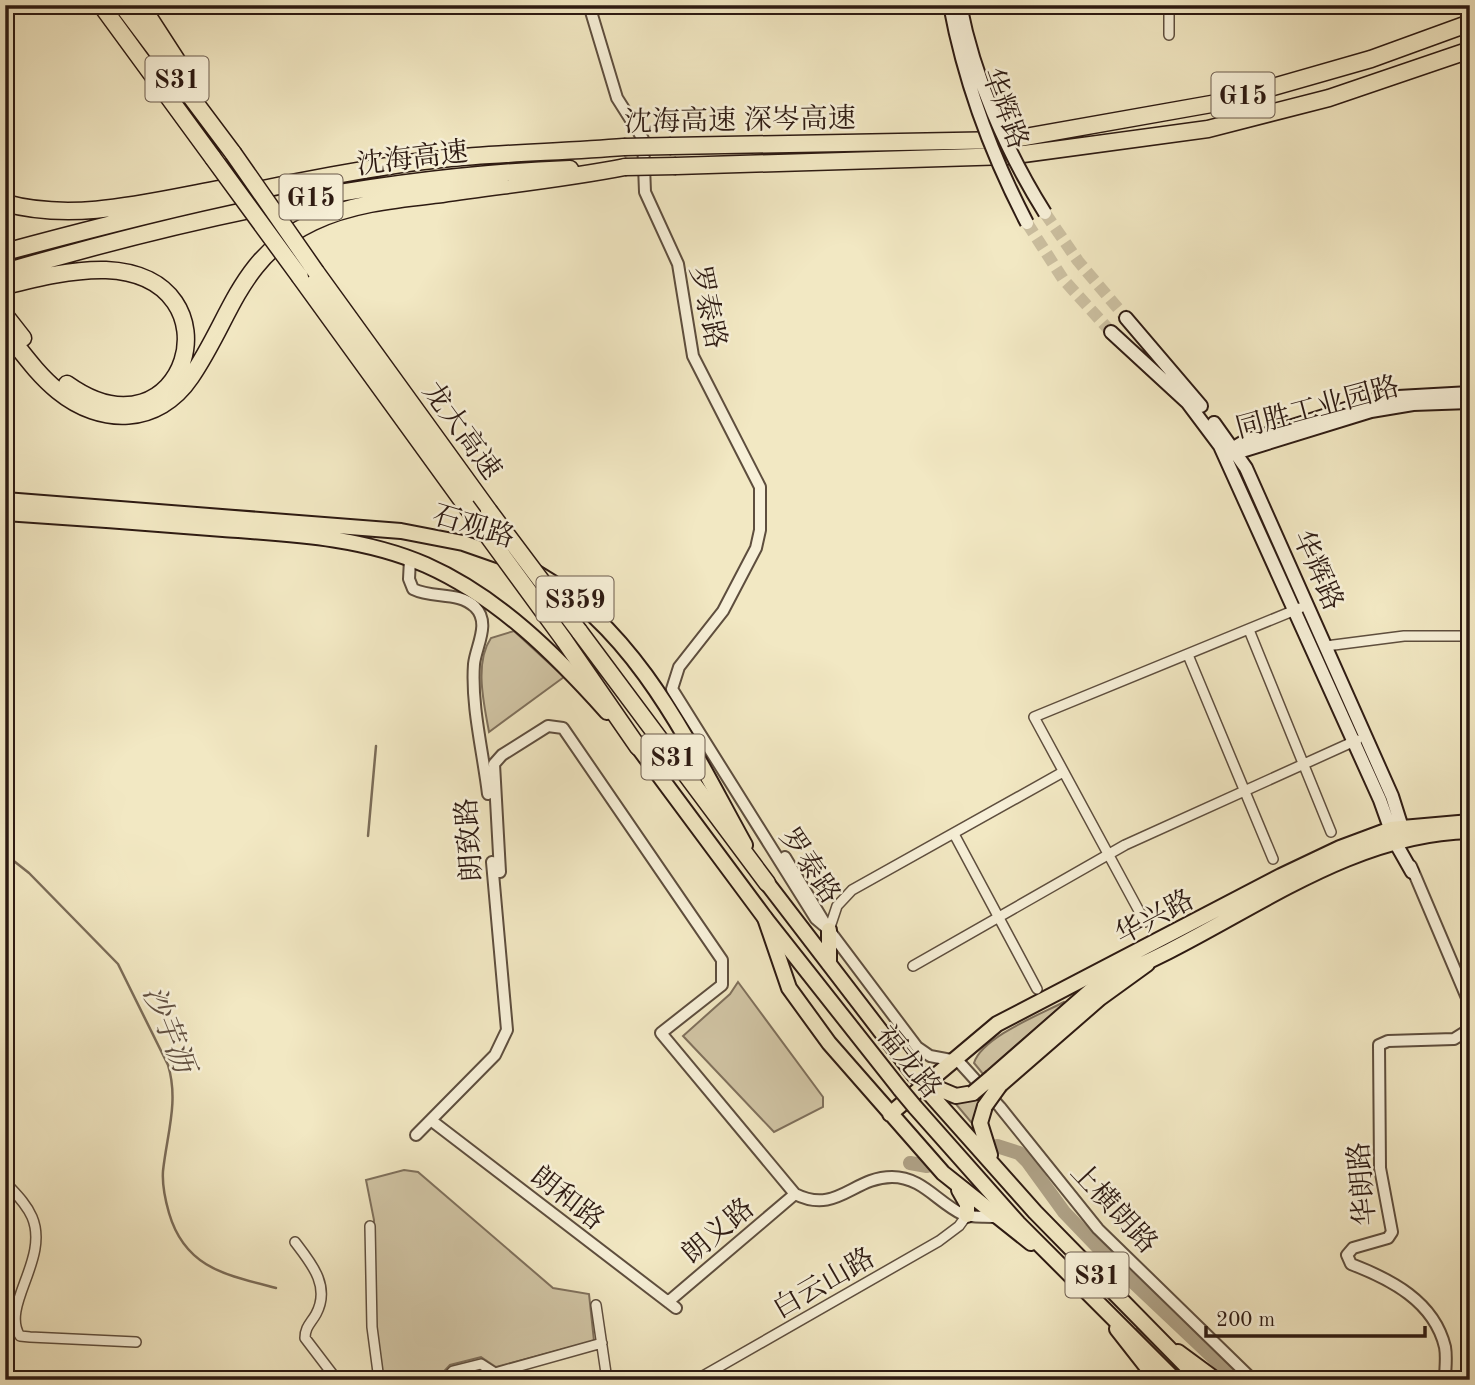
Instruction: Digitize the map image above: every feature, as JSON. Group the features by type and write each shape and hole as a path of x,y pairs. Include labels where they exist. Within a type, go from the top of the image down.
{"highway":[{"path":"88,5 182,116"},
{"name":"龙大高速","path":"101,5 213,158 308,274 489,511 766,883"},
{"name":"龙大高速","path":"122,5 233,153 308,274 466,506 638,747"},
{"path":"141,5 233,153"},
{"name":"沈海高速 深岑高速","path":"1009,148 1217,103 1371,59 1470,23"},
{"name":"沈海高速 深岑高速","path":"625,167 1009,148 1208,129 1329,98 1470,50"},
{"name":"沈海高速 深岑高速","path":"5,253 138,218 403,164 624,147 949,150"},
{"path":"5,204 48,211 76,211 361,165 403,164"},
{"path":"5,331 38,372 80,406 110,415 144,414 166,403 190,379 230,303 256,264 311,223 362,206 557,180 625,167"},
{"name":"沈海高速","path":"5,272 99,245 293,200 468,176 625,167"},
{"path":"5,286 66,274 106,270 157,283 181,311 186,324 186,358 171,383 145,403 129,406 98,402 58,377 5,315"}],"main road":[{"name":"华辉路","path":"950,5 957,40 980,110 1027,223"},
{"name":"华辉路","path":"960,5 983,85 1010,146 1045,213"},
{"name":"华辉路","path":"1126,318 1210,419 1262,503 1326,646 1359,739 1412,872"},
{"name":"华辉路","path":"1111,332 1187,402 1231,452 1293,611 1359,739"},
{"name":"同胜工业园路","path":"1231,452 1380,398 1470,393"},
{"name":"同胜工业园路","path":"1280,433 1385,408 1470,402"},
{"path":"1210,419 1238,433 1280,433"},
{"path":"1262,503 1254,461 1280,433"},
{"name":"石观路","path":"5,500 401,531 463,543 530,570 586,608 631,656 682,731 766,883"},
{"name":"石观路","path":"5,513 289,534 349,541 411,559 464,585 499,608 562,663 638,747"},
{"name":"福龙路","path":"638,747 765,918 915,1107 1055,1261 1175,1380"},
{"name":"华兴路","path":"890,1114 997,1024 1281,876 1340,848 1398,834 1470,822"},
{"name":"华兴路","path":"955,1062 1002,1030 1101,980 1147,964 1398,834 1470,831"},
{"name":"华辉路","path":"1398,834 1409,858"},
{"name":"福龙路","path":"766,883 902,1058 992,1163 1035,1212 1199,1380"},
{"path":"765,918 795,999 890,1114 954,1184 965,1198 967,1215"},
{"path":"829,964 830,930"},
{"path":"992,1163 980,1123 996,1081 1101,980 1128,958"},
{"path":"933,1091 956,1096 973,1093 996,1081 1110,990 1147,964"},
{"path":"954,1184 1055,1261"},
{"name":"S31","path":"1099,1306 1157,1380"},
{"name":"S31","path":"1158,1337 1216,1380"}],"street":[{"name":"罗泰路","path":"589,5 617,98 643,139 645,192 678,264 693,356 760,486 761,530 755,548 723,611 673,680 830,930 917,1046 930,1056 955,1062"},
{"path":"1169,5 1169,34"},
{"name":"朗致路","path":"411,559 409,579 413,589 464,600 477,610 482,619 482,631 476,650 474,686 490,810 508,1016 507,1030 495,1055 416,1135"},
{"path":"1145,922 1034,717 1308,604"},
{"path":"1249,630 1331,832"},
{"path":"1326,646 1404,636 1470,636"},
{"path":"1188,655 1273,859"},
{"path":"500,872 494,764 502,755 548,726 563,728 722,960 724,978 718,990 661,1033 795,1194 813,1201 836,1199 870,1182 892,1177 914,1181 967,1215 1002,1219"},
{"path":"913,966 1110,854 1359,739"},
{"path":"830,930 838,906 852,890 1063,772"},
{"path":"954,834 1037,989"},
{"name":"华辉路","path":"1409,858 1412,872 1470,1005"},
{"name":"华朗路","path":"1445,1380 1444,1346 1423,1307 1394,1284 1351,1264 1348,1255 1353,1248 1388,1238 1392,1233 1380,1168 1379,1045 1388,1041 1454,1039 1470,1029"},
{"name":"上横朗路","path":"955,1062 1000,1107 1098,1228 1253,1380"},
{"name":"朗和路","path":"432,1121 672,1305"},
{"path":"5,1182 24,1202 35,1229 32,1262 12,1312 14,1329 20,1336 136,1342"},
{"path":"942,1199 951,1195 954,1184"},
{"name":"朗义路","path":"672,1305 795,1194"},
{"name":"白云山路","path":"696,1380 941,1240 959,1226 967,1215"},
{"path":"370,1226 372,1327 379,1380"},
{"path":"295,1242 313,1265 321,1290 322,1301 305,1330 305,1338 337,1380"},
{"path":"596,1305 607,1380"},
{"path":"445,1380 453,1371 481,1364 495,1373 602,1343"}],"shaded area":[{"path":"1195,5 1272,5 1272,8 1195,8"},
{"path":"514,631 564,677 489,732 482,684 483,659 491,638"},
{"path":"738,982 823,1097 823,1107 774,1132 683,1036 730,994"},
{"path":"1064,1002 983,1074 974,1063 979,1053 1000,1035"},
{"path":"976,1097 983,1104 976,1128 955,1103"},
{"path":"404,1170 418,1172 553,1288 589,1294 594,1341 496,1367 481,1357 450,1365 436,1380 383,1380 375,1326 374,1220 366,1180"},
{"path":"1138,1328 1190,1380 1185,1380 1136,1329"}],"waterway":[{"path":"368,836 376,746"},
{"name":"沙芋沥","path":"5,854 29,873 118,964 168,1065 172,1105 163,1182 168,1208 185,1246 197,1257 224,1273 276,1288"},
{"path":"997,1146 1019,1153 1064,1212 1112,1262 1237,1380"},
{"path":"910,1163 927,1166"}],"tunnel":[{"path":"1045,213 1078,261 1126,318"},
{"path":"1027,223 1063,279 1111,332"}]}
